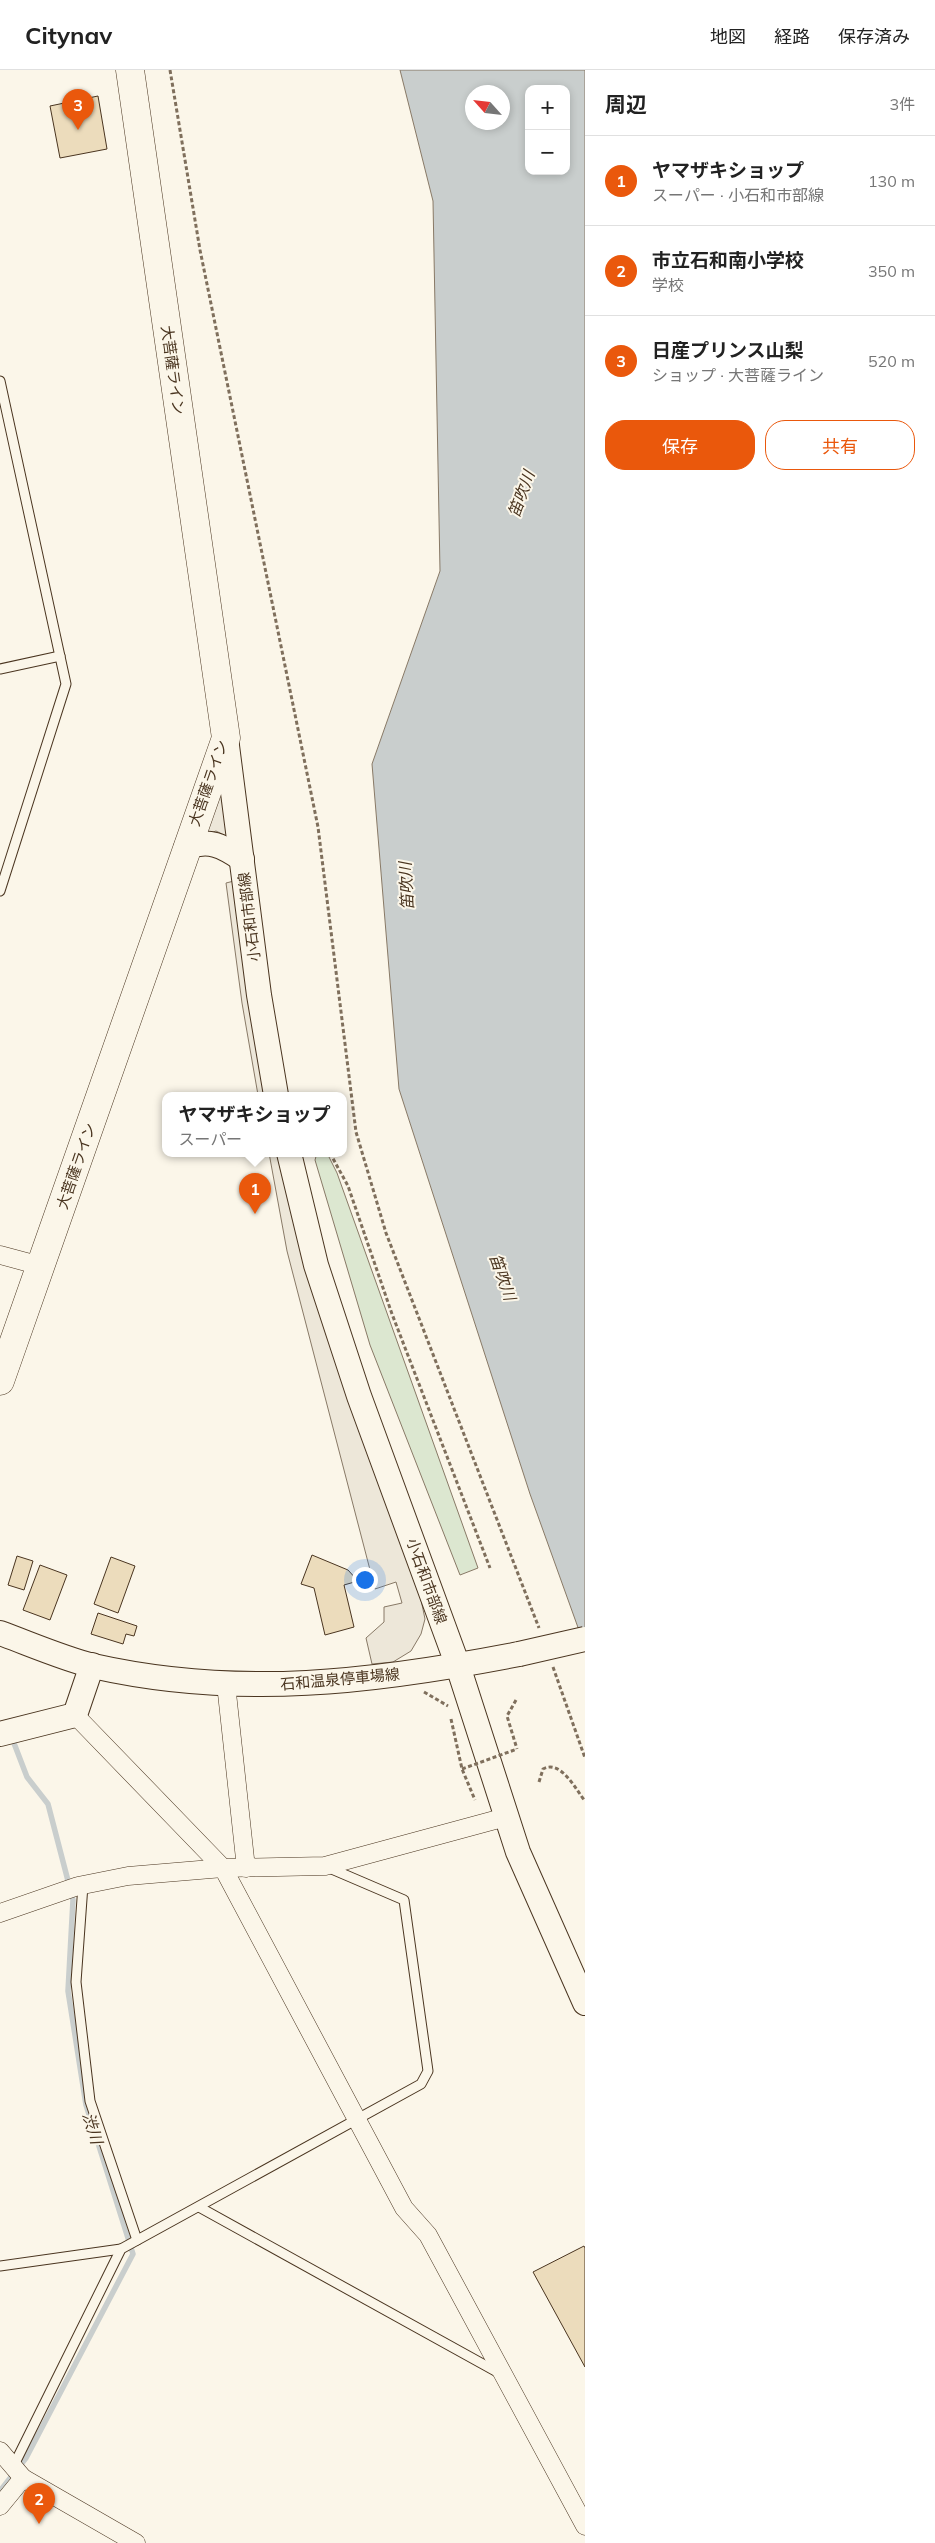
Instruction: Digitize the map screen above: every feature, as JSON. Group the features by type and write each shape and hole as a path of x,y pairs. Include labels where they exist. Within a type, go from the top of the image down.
{"highway":[{"name":"大菩薩ライン","path":"0,1381 226,738 130,70"}],"main road":[{"name":"小石和市部線","path":"226,738 259,995 275,1092"},
{"path":"186,848 196,843 214,843 242,859"},
{"name":"小石和市部線","path":"290,1157 316,1265 359,1396 458,1666 518,1852 585,2003"},
{"name":"石和温泉停車場線","path":"0,1633 92,1665 176,1679 245,1686 351,1681 458,1666 585,1639"},
{"path":"0,1734 75,1715 92,1665"}],"street":[{"path":"0,1255 41,1266"},
{"path":"226,1684 246,1868"},
{"path":"75,1715 223,1868 404,2208 428,2235 585,2526"},
{"path":"0,1913 80,1886 128,1876 223,1868 325,1866 506,1817"},
{"path":"0,2451 18,2473 136,2543"},
{"path":"0,2506 18,2473"}],"lane":[{"path":"0,381 66,684 0,891"},
{"path":"0,669 60,656"},
{"path":"0,2266 121,2248 199,2208 421,2084 428,2071 404,1900 325,1866"},
{"path":"80,1886 76,1982 90,2101 136,2241"},
{"path":"199,2208 504,2376"},
{"path":"18,2473 121,2248"}],"path":[{"path":"170,70 200,250 318,827 356,1132 386,1233 539,1629"},
{"path":"332,1157 348,1186 392,1314 490,1568"},
{"path":"552,1665 585,1758"},
{"path":"462,1769 517,1749 507,1716 516,1700"},
{"path":"448,1705 462,1769 475,1800"},
{"path":"539,1782 543,1769 555,1767 562,1771 585,1801"}],"green space":[{"path":"316,1157 329,1157 337,1173 478,1568 460,1575 370,1345 315,1160"}],"shaded area":[{"path":"218,792 225,794 230,838 216,831 201,836"},
{"path":"238,880 270,1092 257,1092 242,1003 226,883"},
{"path":"270,1157 283,1157 419,1590 425,1619 421,1634 411,1651 393,1662 372,1664 366,1638 384,1622 384,1607 402,1603 396,1582 375,1589 287,1251"}],"water":[{"name":"笛吹川","path":"400,70 585,70 585,1647 530,1494 399,1089 372,764 440,571 433,201"}],"building":[{"path":"98,96 107,149 60,158 50,106"},
{"path":"312,1555 348,1570 358,1581 344,1585 354,1627 325,1635 314,1588 301,1584"},
{"path":"17,1556 33,1561 24,1590 8,1585"},
{"path":"111,1557 135,1566 118,1613 94,1604"},
{"path":"40,1565 67,1575 50,1620 23,1610"},
{"path":"98,1613 137,1626 134,1636 126,1634 123,1644 91,1634"},
{"path":"584,2246 585,2248 585,2367 533,2272"}],"waterway":[{"name":"渋川","path":"0,2491 26,2458 133,2254 86,2105 68,1991 73,1900 48,1804 27,1777 12,1738"}],"place":[{"name":"日産プリンス山梨","path":"78,130"},
{"name":"ヤマザキショップ","path":"255,1214"},
{"name":"市立石和南小学校","path":"39,2524"}]}
